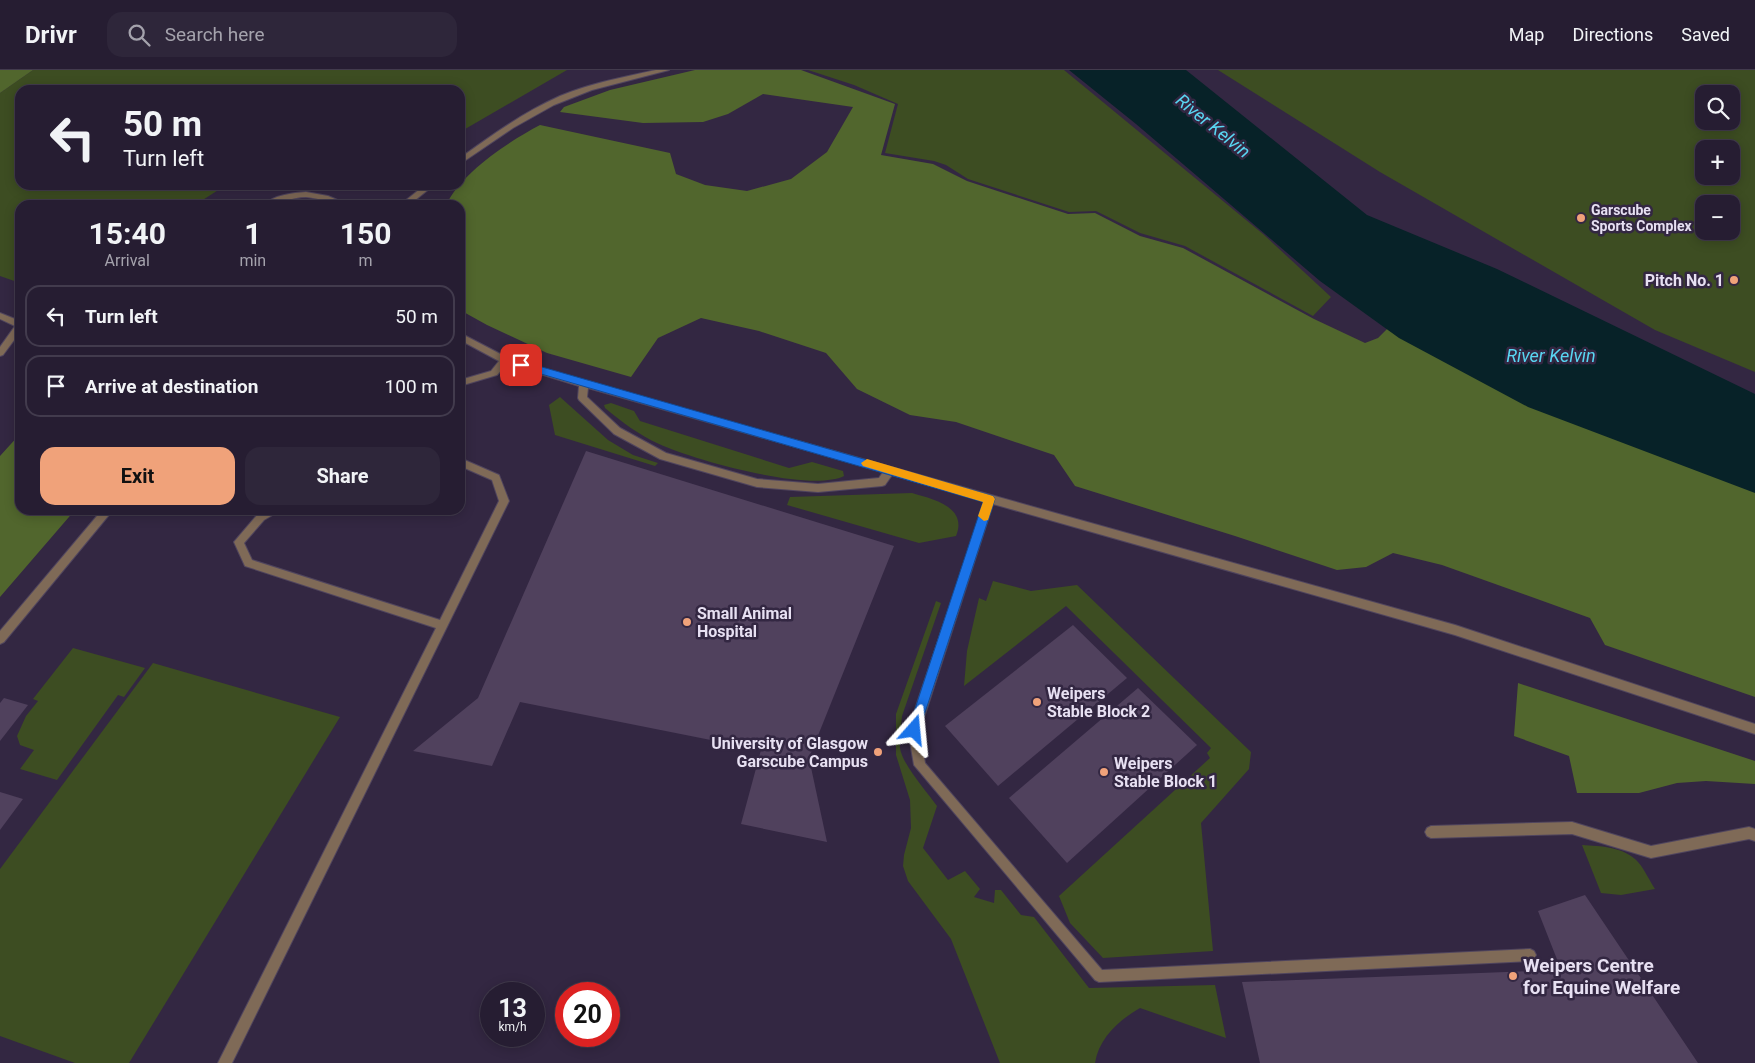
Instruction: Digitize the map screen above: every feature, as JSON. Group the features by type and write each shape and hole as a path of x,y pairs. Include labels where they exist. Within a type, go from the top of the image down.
{"lane":[{"path":"465,158 511,126 564,98 605,83 666,70"},
{"path":"410,200 424,190"},
{"path":"275,200 280,197 302,193 333,200"},
{"path":"0,316 15,324"},
{"path":"0,353 15,333"},
{"path":"465,339 505,360 584,384 1455,630 1755,729"},
{"path":"465,382 494,373 505,360"},
{"path":"584,384 582,398 617,431 663,456 757,483 818,488 882,482 890,470"},
{"path":"224,1063 504,501 496,478 465,464"},
{"path":"990,499 914,730 920,765 1099,976 1530,956"},
{"path":"0,639 104,515"},
{"path":"264,515 240,542 249,564 443,626"},
{"path":"1431,832 1572,828 1651,852 1749,833 1755,834"}],"green space":[{"path":"0,70 33,70 0,93"},
{"path":"33,70 567,70 465,129 465,85 15,85 15,190 218,190 203,200 15,200 15,281 0,276 0,93"},
{"path":"695,70 801,70 895,104 881,155 933,164 967,181 1068,214 1095,213 1140,236 1183,248 1314,319 1365,343 1378,338 1390,326 1755,475 1755,697 1605,645 1590,618 1442,565 1393,553 1366,567 1337,570 1075,486 1054,455 956,422 910,415 857,389 826,353 759,331 701,318 658,338 631,377 547,353 465,313 465,200 449,200 456,190 465,190 465,179 487,159 540,125 670,153 676,174 705,185 747,191 791,179 827,152 853,107 763,94 728,114 703,122 643,123 560,112 564,107 610,90"},
{"path":"808,70 1064,70 1263,234 1331,297 1313,316 1185,246 1140,233 1096,211 1069,212 968,179 946,165 934,161 885,153 898,104 854,85"},
{"name":"Garscube Sports Complex","path":"1218,70 1755,70 1755,372 1655,330 1380,172"},
{"path":"560,397 608,440 633,455 658,463 655,466 555,435 549,405"},
{"path":"611,403 634,411 640,421 789,468 812,462 843,471 844,476 828,480 780,478 724,466 698,458 659,444 638,432 605,408 604,405"},
{"path":"15,440 15,515 71,515 0,597 0,456"},
{"path":"912,493 929,498 953,511 957,518 958,526 956,536 919,543 787,505 790,497"},
{"path":"993,581 1031,591 1077,585 1251,752 1249,769 1201,823 1213,951 1103,958 1070,923 1059,896 1210,758 1207,753 1211,748 1066,606 964,686 967,651 979,598 986,601"},
{"path":"936,601 941,603 902,716 900,736 900,748 905,762 937,806 923,848 948,880 965,871 980,889 974,897 994,903 995,890 1001,890 1021,915 1034,917 1089,988 1215,985 1226,1038 1140,1008 1118,1024 1105,1038 1095,1063 1000,1063 951,939 908,881 903,866 911,828 910,800 896,755 896,714"},
{"path":"73,648 145,668 124,697 118,695 57,780 20,769 34,750 20,745 17,736 26,716 38,701 33,699"},
{"path":"153,663 340,717 129,1063 75,1063 0,1036 0,869"},
{"path":"1518,683 1755,761 1755,784 1706,781 1677,783 1639,793 1577,793 1569,756 1514,736"},
{"path":"1582,845 1612,848 1633,857 1655,889 1621,895 1601,893"}],"water":[{"name":"River Kelvin","path":"1069,70 1186,70 1367,215 1497,269 1755,394 1755,493 1528,407 1399,338 1320,281 1136,124"}],"building":[{"name":"Small Animal Hospital","path":"586,451 894,546 809,758 827,842 741,824 761,750 520,702 492,766 413,751 478,698"},
{"name":"Weipers Stable Block 2","path":"1073,625 1127,678 998,786 945,726"},
{"name":"Weipers Stable Block 1","path":"1138,688 1197,745 1067,863 1009,798"},
{"path":"4,698 28,705 0,741 0,703"},
{"path":"0,792 23,799 0,830"},
{"name":"Weipers Centre for Equine Welfare","path":"1585,895 1698,1063 1260,1063 1242,982 1532,971 1560,967 1538,911"}],"slow traffic":[{"path":"867,463 990,499 984,516"}],"place":[{"name":"Garscube Sports Complex","path":"1581,218"},
{"name":"Pitch No. 1","path":"1734,280"},
{"name":"Small Animal Hospital","path":"687,622"},
{"name":"Weipers Stable Block 2","path":"1037,702"},
{"name":"University of Glasgow Garscube Campus","path":"878,752"},
{"name":"Weipers Stable Block 1","path":"1104,772"},
{"name":"Weipers Centre for Equine Welfare","path":"1513,976"}],"route":[{"path":"521,365 603,390 990,499 914,730"}]}
